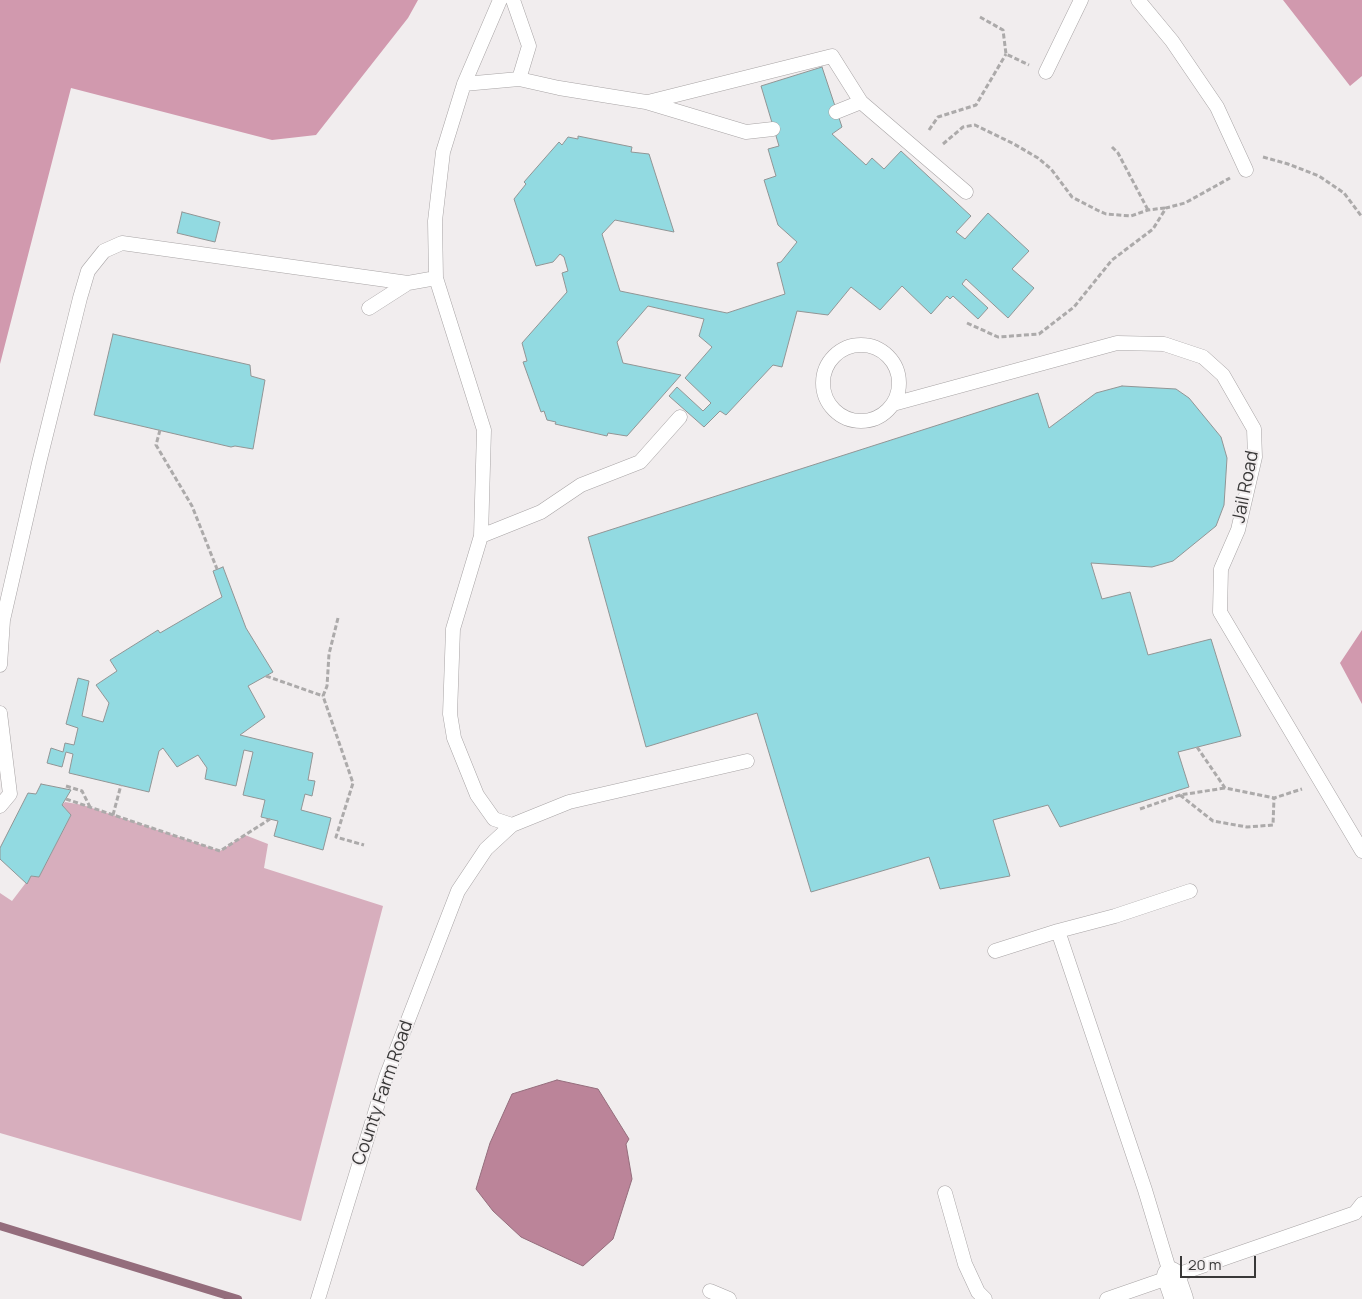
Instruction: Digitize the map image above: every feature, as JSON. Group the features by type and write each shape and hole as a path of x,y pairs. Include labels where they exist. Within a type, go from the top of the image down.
{"lane":[{"path":"500,0 464,84 443,152 435,221 436,278 484,430 481,536 453,629 450,714 454,738 477,795 494,819 512,825 569,802 747,761"},
{"path":"513,0 529,46 519,79"},
{"path":"1046,72 1081,0"},
{"path":"1138,0 1172,41 1217,107 1246,170"},
{"path":"646,102 832,56 861,102 966,192"},
{"path":"464,84 519,79 560,88 646,102 746,132 773,129"},
{"path":"836,112 861,102"},
{"path":"0,666 3,620 39,463 80,298 88,270 104,251 122,243 408,283 436,278"},
{"path":"369,308 408,283"},
{"name":"Jail Road","path":"893,404 898,392 899,380 896,367 888,356 878,349 865,345 852,346 840,351 830,360 824,371 822,384 824,397 830,407 839,415 850,420 862,422 874,419 885,413 893,404 1117,343 1164,344 1203,358 1223,375 1254,429 1255,457 1238,530 1221,569 1220,612 1362,851"},
{"path":"481,536 541,512 581,485 640,462 680,417"},
{"path":"0,713 10,794 0,806"},
{"name":"County Farm Road","path":"318,1299 386,1077 458,891 486,849 512,825"},
{"path":"995,951 1058,931 1115,916 1190,891"},
{"path":"1058,931 1145,1190 1175,1288"},
{"path":"945,1193 965,1264 978,1292 986,1299"},
{"path":"1106,1299 1175,1288 1355,1213 1362,1204"},
{"path":"710,1290 729,1299"}],"path":[{"path":"929,130 938,117 976,105 1006,54 1003,30 980,18"},
{"path":"1006,54 1046,72"},
{"path":"943,144 963,127 975,125 1038,158 1051,169 1072,197 1106,214 1131,216 1148,210 1185,203 1246,170"},
{"path":"1112,147 1118,153 1148,210"},
{"path":"1237,150 1288,164 1319,176 1344,193 1362,216"},
{"path":"967,323 998,337 1038,334 1074,307 1112,260 1153,229 1166,208"},
{"path":"160,430 156,445 192,506 217,569"},
{"path":"338,618 329,654 327,686 323,696 353,783 336,837 364,845"},
{"path":"266,676 323,696"},
{"path":"1196,747 1225,788"},
{"path":"1140,809 1180,795 1225,788 1274,798 1322,783"},
{"path":"113,815 121,785"},
{"path":"66,786 82,791 90,808"},
{"path":"1180,795 1213,821 1247,827 1273,825 1274,798"},
{"path":"66,799 220,851 270,819"}],"shaded area":[{"path":"0,0 418,0 408,18 316,135 272,140 71,88 0,364"},
{"path":"1283,0 1362,0 1362,76 1350,86"},
{"path":"1362,630 1362,704 1340,663"},
{"path":"65,802 83,805 220,851 245,835 268,844 264,868 383,906 301,1221 0,1133 0,893 12,901 31,876 39,877 71,815 62,805"},
{"path":"557,1080 598,1089 629,1139 626,1144 632,1179 613,1239 583,1266 521,1237 493,1211 476,1189 490,1143 512,1094"}],"building":[{"path":"822,67 842,127 832,134 866,165 872,158 884,169 901,151 971,216 956,232 965,239 988,213 1029,251 1012,269 1034,288 1008,318 966,279 962,284 988,308 978,319 953,296 950,299 947,296 931,314 902,286 880,310 851,287 828,315 797,311 782,367 773,365 726,415 720,411 704,427 669,396 677,387 703,411 711,403 685,378 712,347 699,336 704,319 648,306 617,342 623,363 681,375 627,436 608,433 607,436 555,424 556,422 547,420 544,411 541,412 523,362 527,361 522,343 567,292 562,273 568,271 564,257 560,254 553,262 536,266 514,199 526,184 524,182 559,142 562,145 568,137 578,139 578,136 632,147 631,152 649,154 674,232 615,220 602,234 620,291 727,313 785,294 777,263 781,262 797,242 778,225 764,180 776,176 768,149 779,146 761,86"},
{"path":"182,212 220,222 215,242 177,233"},
{"path":"113,334 250,365 251,376 265,380 253,449 231,447 94,415"},
{"path":"1122,386 1176,389 1189,398 1221,437 1227,458 1224,505 1216,526 1173,561 1152,567 1091,563 1102,599 1130,592 1148,655 1211,639 1241,736 1178,752 1189,787 1060,827 1048,805 993,820 1010,876 940,889 929,857 811,892 757,713 646,747 588,537 1038,393 1049,428 1096,393"},
{"path":"223,567 246,628 273,672 248,686 265,717 240,735 313,753 308,780 315,781 312,796 305,794 301,810 331,818 323,850 274,836 278,821 261,817 265,800 243,795 253,752 244,750 236,786 205,779 207,768 198,755 177,767 163,748 159,751 149,792 69,773 73,754 66,752 62,767 47,763 51,748 63,752 65,743 74,745 78,728 66,724 78,678 89,681 82,716 103,722 109,703 96,685 117,671 110,660 158,630 160,633 222,597 213,571"},
{"path":"41,784 71,790 62,805 71,815 39,877 31,876 27,884 0,859 0,848 28,793 36,794"}],"waterway":[{"path":"0,1226 238,1299"}]}
